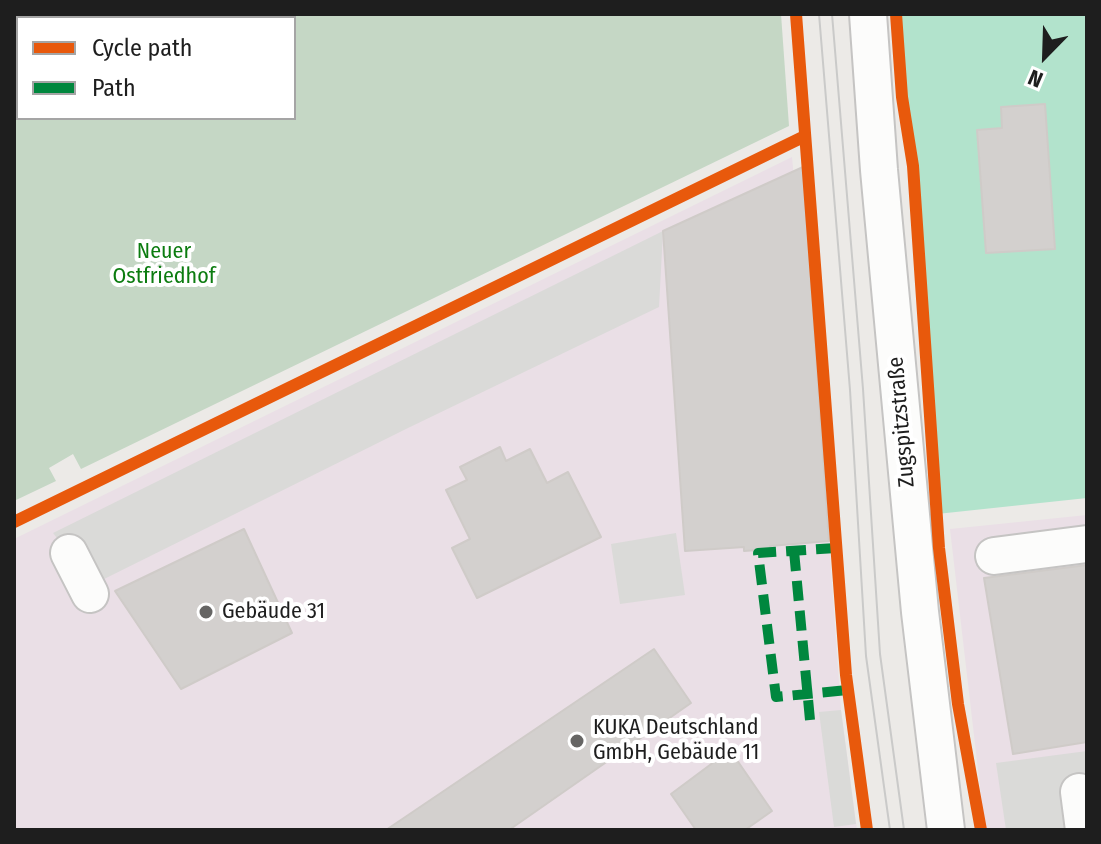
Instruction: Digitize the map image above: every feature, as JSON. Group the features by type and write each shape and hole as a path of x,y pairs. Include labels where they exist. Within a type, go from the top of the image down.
{"street":[{"name":"Zugspitzstraße","path":"868,14 918,596 946,830"},
{"path":"994,556 1087,544"},
{"path":"69,553 90,594"},
{"path":"1079,792 1084,830"}],"shaded area":[{"path":"792,157 829,541 841,710 857,830 14,830 14,539"},
{"path":"663,231 659,307 84,589 69,553 53,533"},
{"path":"1087,515 1087,830 985,830 950,529"},
{"path":"676,533 685,595 620,604 611,544"},
{"path":"841,710 856,824 834,827 819,712"},
{"path":"1087,751 1087,830 1006,830 996,763"}],"green space":[{"name":"Neuer Ostfriedhof","path":"14,14 781,14 789,126 81,469 73,454 49,468 56,481 14,501"},
{"path":"896,14 1087,14 1087,498 937,514 913,166 902,97"}],"building":[{"path":"1045,104 1055,249 986,253 977,130 1002,128 1001,107"},
{"path":"803,167 829,541 744,551 744,547 685,551 663,231"},
{"path":"500,447 506,461 530,449 547,483 568,472 601,537 477,598 452,548 470,539 446,490 467,480 460,467"},
{"name":"Gebäude 31","path":"244,529 292,633 181,689 115,591"},
{"path":"1087,565 1087,742 1013,754 984,578"},
{"name":"KUKA Deutschland GmbH, Gebäude 11","path":"654,649 691,703 509,830 386,830"},
{"path":"730,750 772,811 745,830 696,830 671,794"}],"tram line":[{"path":"819,14 850,390 866,656 890,830"},
{"path":"832,14 863,389 880,654 904,830"}],"marked path":[{"path":"836,548 758,553 776,697 848,690"},
{"path":"794,551 810,720"}],"cycle path":[{"path":"796,14 846,675 867,830"},
{"path":"896,14 902,97 913,166 939,548 958,704 981,830"},
{"path":"14,522 805,136"}],"place":[{"name":"Gebäude 31","path":"206,612"},
{"name":"KUKA Deutschland GmbH, Gebäude 11","path":"577,741"}]}
